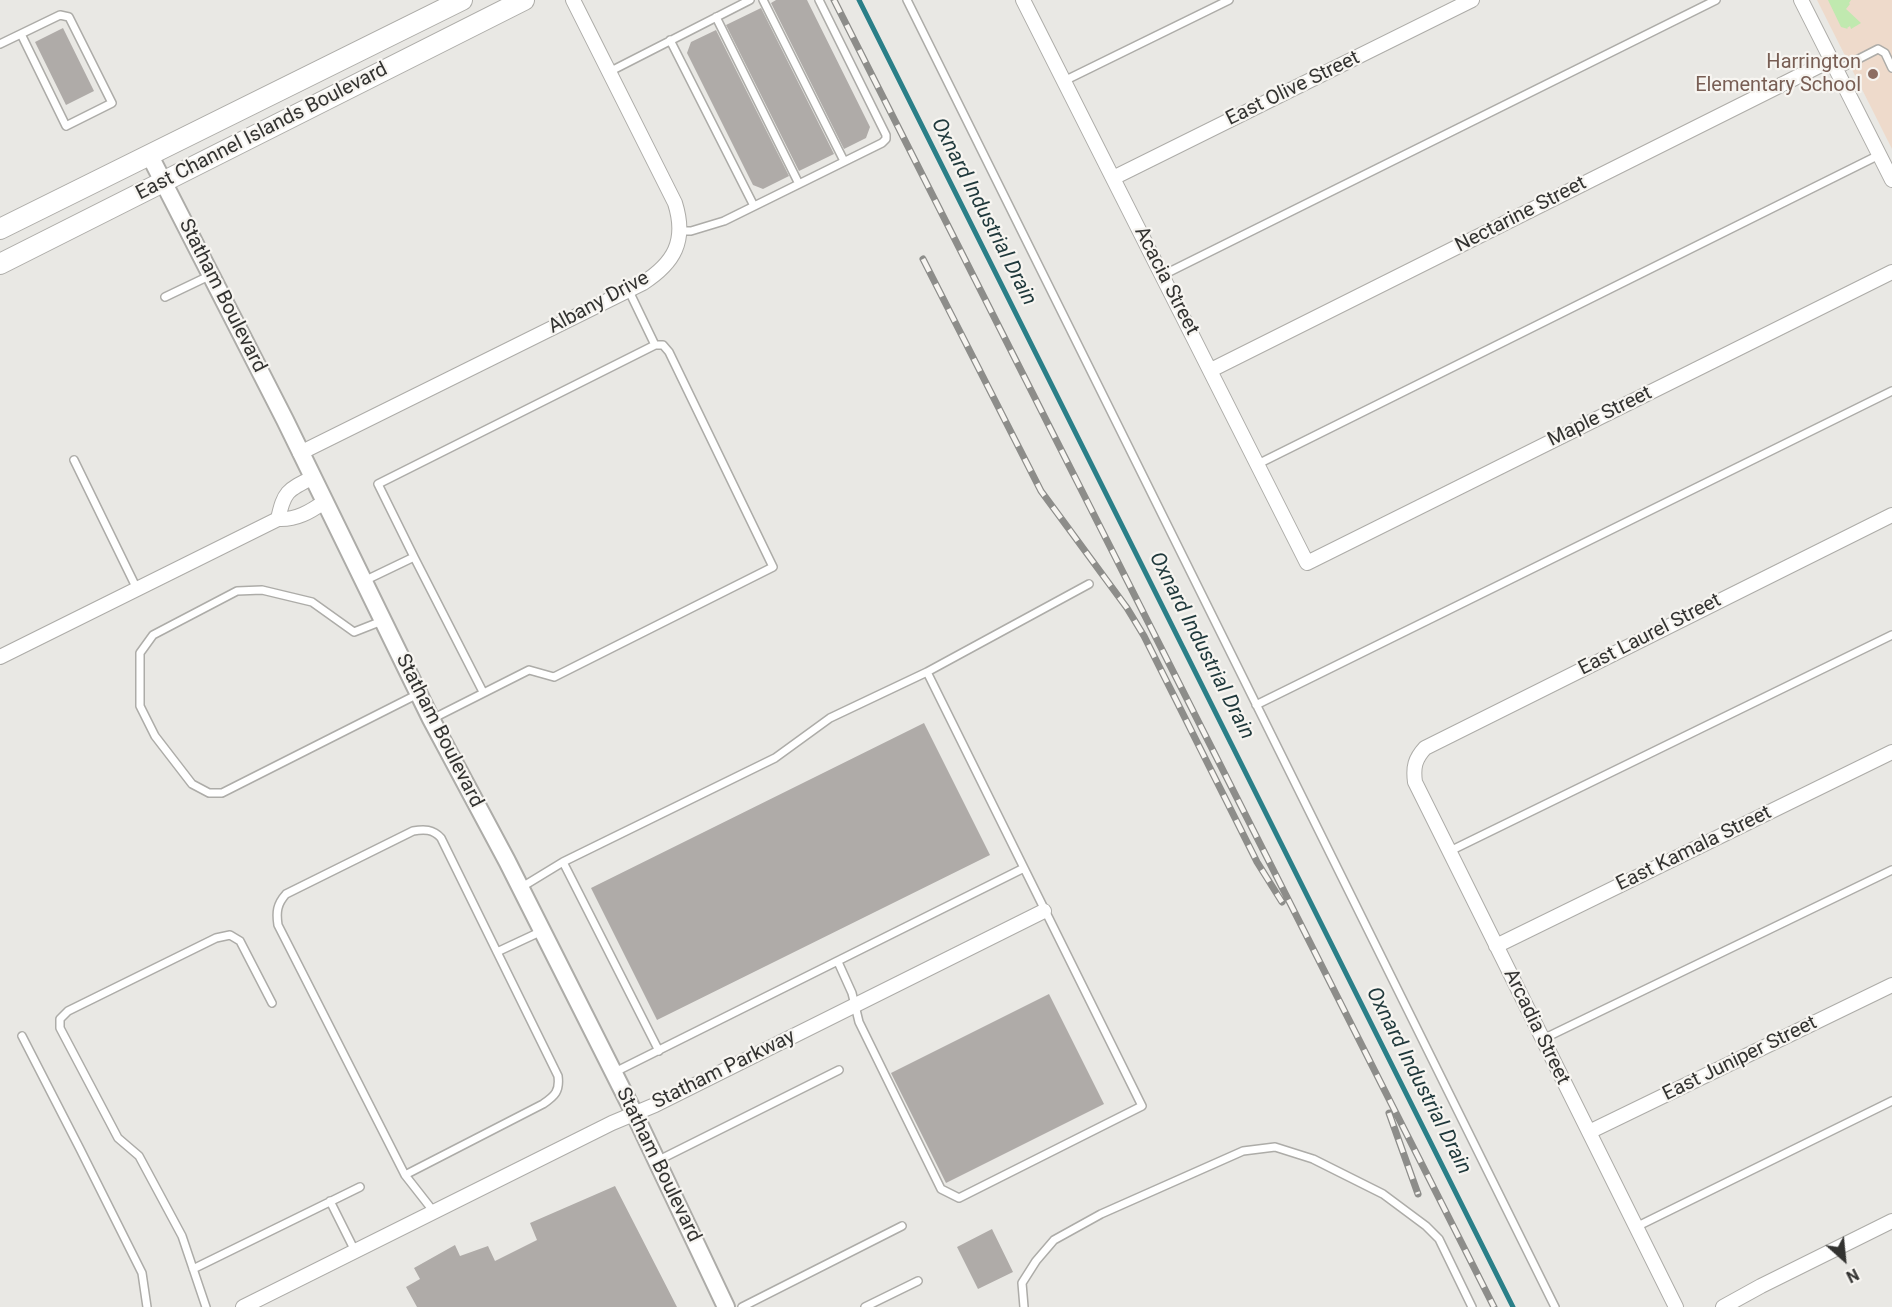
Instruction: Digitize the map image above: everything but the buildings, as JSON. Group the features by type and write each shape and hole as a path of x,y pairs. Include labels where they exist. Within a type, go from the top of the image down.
{"main road":[{"name":"East Channel Islands Boulevard","path":"0,232 462,0"},
{"name":"East Channel Islands Boulevard","path":"0,264 524,0"}],"street":[{"name":"Albany Drive","path":"300,453 628,290 653,276 670,260 677,246 680,231 675,203 573,0"},
{"name":"Acacia Street","path":"1023,0 1307,563"},
{"name":"East Olive Street","path":"1113,178 1472,0"},
{"path":"1801,0 1892,180"},
{"name":"Nectarine Street","path":"1211,370 1834,65"},
{"name":"Statham Boulevard","path":"150,156 212,275 418,694 634,1113 726,1307"},
{"name":"Maple Street","path":"1307,563 1892,272"},
{"path":"278,519 286,494 295,486 312,478"},
{"path":"0,657 278,519 294,518 313,510 324,502"},
{"name":"East Laurel Street","path":"1415,762 1425,748 1892,514"},
{"name":"East Kamala Street","path":"1496,946 1892,752"},
{"name":"Arcadia Street","path":"1415,762 1413,771 1415,782 1676,1307"},
{"name":"Statham Parkway","path":"243,1307 1044,911"},
{"name":"East Juniper Street","path":"1589,1132 1892,985"},
{"path":"1722,1307 1892,1221"}],"lane":[{"path":"609,72 750,0"},
{"path":"764,0 844,162"},
{"path":"680,231 691,231 724,220 886,139 819,0"},
{"path":"907,0 1555,1307"},
{"path":"1064,81 1229,0"},
{"path":"1163,275 1716,0"},
{"path":"0,44 60,15 69,17 112,103 66,126 21,34"},
{"path":"716,17 799,184"},
{"path":"670,40 754,206"},
{"path":"1834,65 1878,49 1888,53 1892,68"},
{"path":"1258,464 1879,155"},
{"path":"165,297 212,275"},
{"path":"628,290 655,345"},
{"path":"431,719 529,670 554,677 773,567 669,352 663,345 655,345 378,484 483,692"},
{"path":"1256,705 1892,391"},
{"path":"74,460 137,589"},
{"path":"363,582 414,557"},
{"path":"520,888 563,862 775,758 830,718 927,672 1089,584"},
{"path":"382,621 354,632 312,602 262,590 237,591 153,635 140,653 140,706 155,736 192,784 209,793 222,794 418,694"},
{"path":"1449,852 1892,635"},
{"path":"838,962 852,993 859,1022 941,1189 959,1198 1142,1106 927,672"},
{"path":"405,1175 543,1104 558,1092 558,1076 441,838 436,832 430,830 413,831 286,894 278,903 276,915 278,925 405,1175 434,1212"},
{"path":"563,862 659,1051"},
{"path":"613,1073 1024,868"},
{"path":"1543,1039 1892,870"},
{"path":"497,952 542,931"},
{"path":"206,1307 177,1226 139,1156 118,1138 60,1028 60,1019 68,1011 216,938 230,935 240,941 272,1003"},
{"path":"22,1036 142,1274 147,1307"},
{"path":"657,1161 839,1070"},
{"path":"1636,1227 1892,1101"},
{"path":"1024,1307 1022,1283 1036,1261 1054,1240 1101,1214 1243,1151 1275,1147 1313,1159 1383,1194 1426,1226 1439,1239 1472,1307"},
{"path":"193,1269 360,1187"},
{"path":"330,1202 356,1251"},
{"path":"742,1307 902,1227"},
{"path":"865,1307 918,1281"}],"shaded area":[{"name":"Harrington Elementary School","path":"1817,0 1892,0 1892,149"}],"green space":[{"path":"1828,0 1851,0 1846,9 1861,23 1851,29 1850,26 1848,29 1841,27"}],"waterway":[{"name":"Oxnard Industrial Drain","path":"859,0 1513,1307"}],"railway":[{"path":"834,0 1494,1307"},
{"path":"923,259 1041,491 1127,608 1144,636 1257,862 1282,902"},
{"path":"1389,1113 1418,1194"}],"place":[{"name":"Harrington Elementary School","path":"1873,74"}]}
